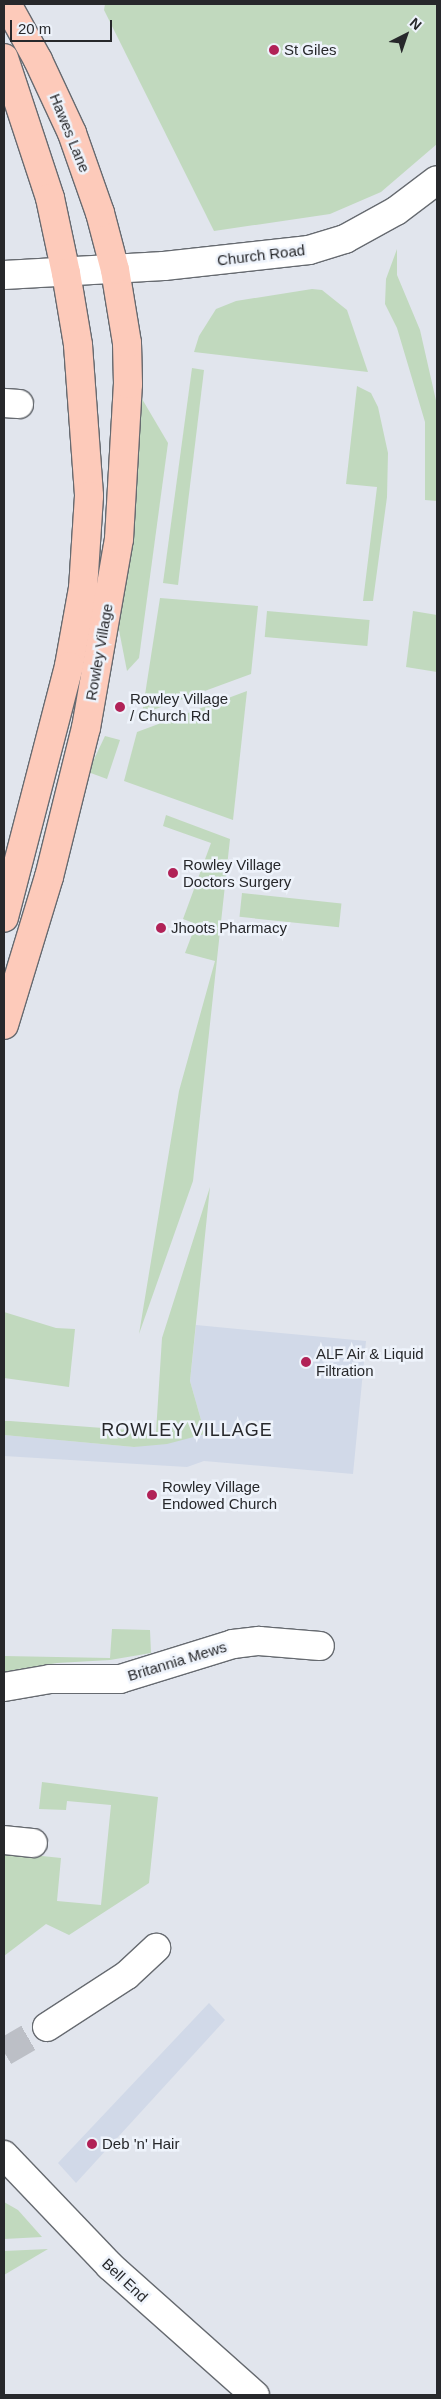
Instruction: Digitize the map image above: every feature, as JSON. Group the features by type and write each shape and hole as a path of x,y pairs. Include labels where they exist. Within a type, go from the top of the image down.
{"main road":[{"name":"Hawes Lane","path":"7,4 38,60 72,133 100,213 115,270"},
{"path":"4,58 50,198 66,273"},
{"name":"Rowley Village","path":"4,1025 50,878 86,728 119,539 128,384 127,343 115,270"},
{"name":"Rowley Village","path":"4,918 69,666 83,588 89,496 78,345 66,273"}],"street":[{"name":"Church Road","path":"4,275 115,270 309,250 345,240 396,211 437,180"},
{"name":"Britannia Mews","path":"4,1687 50,1680 120,1679 233,1644 259,1641 320,1646"},
{"path":"4,1840 33,1843"},
{"path":"46,2028 127,1975 156,1948"},
{"name":"Bell End","path":"4,2156 110,2266 255,2395"}],"shaded area":[{"path":"196,1325 366,1341 353,1474 204,1461 187,1467 4,1456 4,1435 134,1447 205,1434 190,1381"},
{"path":"209,2003 225,2020 76,2183 58,2163"}],"green space":[{"path":"105,4 437,4 437,144 381,192 330,214 214,231 104,10"},
{"path":"397,249 397,275 420,330 437,405 437,501 425,500 425,422 397,328 385,304 386,279"},
{"path":"312,289 322,290 347,310 368,372 194,352 199,336 216,309 236,301"},
{"path":"192,368 204,370 178,585 163,583"},
{"path":"357,386 371,393 378,407 388,453 387,497 373,601 363,601 377,487 346,484"},
{"path":"135,387 168,443 139,658 127,671 117,620"},
{"path":"160,598 258,606 251,674 142,714"},
{"path":"267,611 370,620 367,646 265,637"},
{"path":"413,611 437,615 437,672 406,667"},
{"path":"247,691 233,820 124,781 137,732"},
{"path":"105,736 120,740 107,779 88,772"},
{"path":"166,815 230,839 193,1181 139,1334 179,1091 215,961 185,953 196,924 183,919 211,843 163,826"},
{"path":"242,893 341,903 339,927 239,917"},
{"path":"210,1187 190,1381 205,1434 167,1444 134,1447 4,1435 4,1421 156,1432 162,1338"},
{"path":"4,1312 56,1328 75,1329 69,1387 4,1378"},
{"path":"112,1629 150,1630 151,1653 110,1660 57,1663 4,1672 4,1656 110,1658"},
{"path":"42,1782 158,1797 149,1883 69,1935 46,1924 4,1956 4,1852 61,1858 57,1901 101,1905 111,1805 67,1801 66,1810 39,1809"},
{"path":"4,2202 18,2210 42,2237 4,2239"},
{"path":"48,2249 4,2275 4,2251"}],"tunnel":[{"path":"4,2052 47,2027"}],"place":[{"name":"St Giles","path":"274,50"},
{"name":"Rowley Village / Church Rd","path":"120,707"},
{"name":"Rowley Village Doctors Surgery","path":"173,873"},
{"name":"Jhoots Pharmacy","path":"161,928"},
{"name":"ALF Air & Liquid Filtration","path":"306,1362"},
{"name":"Rowley Village Endowed Church","path":"152,1495"},
{"name":"Deb 'n' Hair","path":"92,2144"}],"district":[{"name":"ROWLEY VILLAGE","path":"187,1430"}]}
